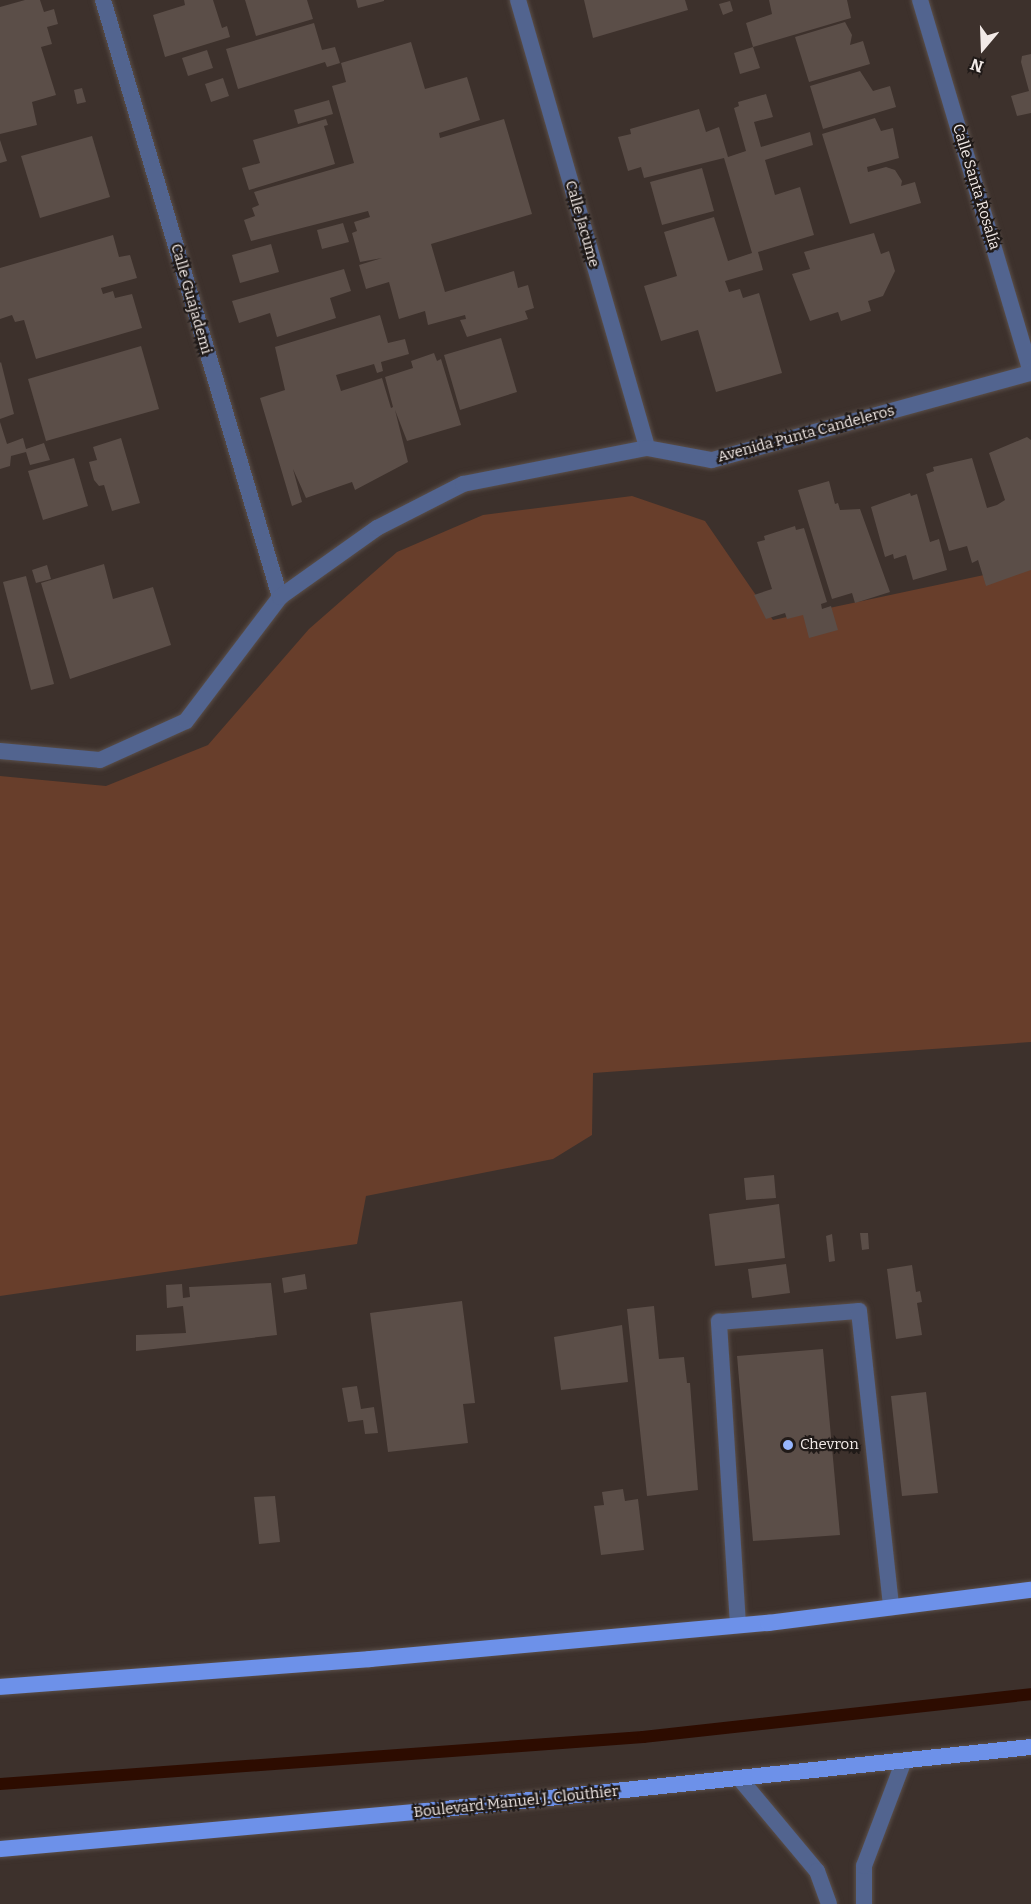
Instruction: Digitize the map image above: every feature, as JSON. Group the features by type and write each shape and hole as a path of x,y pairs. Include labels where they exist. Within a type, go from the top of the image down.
{"main road":[{"path":"0,1687 370,1659 738,1625 1031,1590"},
{"name":"Boulevard Manuel J. Clouthier","path":"0,1849 903,1763 1031,1747"}],"street":[{"name":"Calle Guajademi","path":"103,0 280,597"},
{"name":"Calle Jacume","path":"518,0 646,448"},
{"name":"Calle Santa Rosalía","path":"920,0 1031,373"},
{"name":"Avenida Punta Candeleros","path":"0,751 100,760 186,721 280,597 377,528 463,484 646,448 712,460 1031,373"},
{"path":"738,1625 719,1322 859,1311 891,1607"},
{"path":"864,1904 864,1866 903,1763"},
{"path":"740,1779 817,1871 829,1904"}],"shaded area":[{"path":"632,496 705,521 773,620 1031,565 1031,1042 593,1073 592,1135 553,1159 366,1196 357,1244 0,1296 0,776 106,786 208,745 309,629 397,552 483,515"}],"building":[{"path":"25,0 40,0 44,12 54,9 58,24 47,27 52,44 41,47 56,95 32,102 37,125 0,134 0,7"},
{"path":"184,0 213,0 222,28 227,26 230,37 165,57 153,15 185,5"},
{"path":"245,0 307,0 313,19 256,36"},
{"path":"356,0 384,0 384,1 358,8"},
{"path":"584,0 685,0 688,10 593,38"},
{"path":"769,0 847,0 851,18 753,47 746,23 772,14"},
{"path":"730,1 733,11 723,15 719,4"},
{"path":"845,22 852,35 850,45 863,41 870,64 809,82 795,37"},
{"path":"314,23 322,50 335,47 340,63 327,67 325,62 238,89 226,49"},
{"path":"411,42 425,89 467,77 480,120 439,133 440,138 504,119 532,214 431,244 445,292 514,271 518,288 528,285 534,308 525,311 528,319 467,337 460,320 466,319 465,315 428,325 425,311 399,319 389,282 366,289 359,265 382,258 360,262 352,233 357,231 354,222 370,217 368,211 251,241 244,220 255,216 252,208 259,205 254,192 354,163 332,86 346,82 341,63"},
{"path":"753,47 760,68 740,74 734,53"},
{"path":"207,50 213,68 188,76 182,58"},
{"path":"1031,54 1031,113 1017,116 1011,96 1029,91 1021,62 1022,56"},
{"path":"860,71 873,91 890,86 896,107 823,129 810,86"},
{"path":"223,78 229,96 211,102 205,84"},
{"path":"82,88 86,102 77,104 74,90"},
{"path":"766,94 773,117 754,122 761,147 810,132 813,145 765,160 775,195 800,187 814,235 758,252 763,270 725,281 729,292 740,289 743,298 759,293 782,373 716,392 698,330 661,341 644,286 677,276 664,232 714,217 728,261 752,253 724,158 644,178 641,167 628,171 618,137 631,134 630,129 699,109 706,132 719,127 728,157 746,151 734,108 739,106 738,102"},
{"path":"329,100 333,114 298,124 294,110"},
{"path":"875,118 881,131 893,128 899,158 867,167 868,172 886,167 895,170 902,181 901,186 915,182 921,203 850,224 822,134"},
{"path":"326,119 328,125 324,126 335,164 249,190 242,168 260,163 253,140"},
{"path":"92,136 110,197 40,218 21,156"},
{"path":"0,140 7,161 0,163"},
{"path":"702,168 714,211 662,225 650,182"},
{"path":"343,223 349,242 322,249 317,230"},
{"path":"874,233 881,254 889,251 895,271 883,296 868,301 871,311 841,321 838,312 810,321 792,274 810,269 804,252"},
{"path":"113,235 119,257 130,255 137,278 101,288 103,294 113,291 115,298 132,294 142,328 36,359 24,320 15,322 12,315 0,319 0,268"},
{"path":"271,244 279,272 240,283 232,255"},
{"path":"344,269 351,291 330,298 336,318 277,337 270,313 239,323 232,301"},
{"path":"380,315 388,343 405,339 409,354 381,362 383,371 377,373 374,364 336,375 341,391 382,378 391,408 393,407 385,377 413,368 411,361 434,353 437,361 441,359 461,425 407,441 395,410 408,462 355,490 352,482 306,498 293,469 302,502 292,506 260,398 285,390 275,347"},
{"path":"501,338 517,392 460,410 444,355"},
{"path":"141,346 159,409 46,441 28,379"},
{"path":"0,363 14,414 0,419"},
{"path":"0,422 7,444 23,438 26,449 44,443 50,460 30,465 26,452 11,456 10,466 0,469"},
{"path":"1027,437 1031,440 1031,570 986,586 978,560 972,563 967,546 949,551 926,474 934,471 933,467 972,458 987,508 997,505 1005,500 989,453"},
{"path":"121,438 140,503 112,511 104,485 99,486 94,480 89,462 97,460 93,447"},
{"path":"74,458 88,506 43,520 28,471"},
{"path":"829,481 835,504 838,503 840,510 860,509 890,592 855,603 852,593 832,599 798,490"},
{"path":"910,493 911,496 917,494 930,542 939,539 947,570 913,580 906,555 894,559 893,554 885,557 871,507"},
{"path":"795,526 796,530 804,528 827,602 821,604 822,609 831,606 838,630 809,638 803,615 787,619 785,613 766,619 754,595 772,589 757,542 765,540 764,536"},
{"path":"104,564 113,599 153,587 171,645 70,679 41,583"},
{"path":"47,565 51,579 36,583 32,570"},
{"path":"26,576 54,684 31,690 3,582"},
{"path":"774,1175 776,1198 746,1200 744,1178"},
{"path":"779,1204 785,1258 715,1266 709,1214"},
{"path":"860,1233 868,1233 869,1249 862,1250"},
{"path":"832,1234 835,1261 829,1262 826,1236"},
{"path":"786,1264 790,1293 752,1298 748,1269"},
{"path":"912,1265 916,1292 920,1291 922,1302 917,1303 922,1335 896,1339 887,1269"},
{"path":"305,1274 307,1289 284,1293 282,1278"},
{"path":"271,1283 277,1335 136,1351 136,1335 186,1333 183,1306 167,1308 166,1285 182,1284 183,1298 190,1297 189,1287"},
{"path":"462,1301 475,1403 463,1404 468,1443 388,1452 370,1313"},
{"path":"654,1306 659,1359 684,1357 687,1383 690,1383 698,1490 647,1496 627,1309"},
{"path":"622,1325 628,1382 561,1390 554,1337"},
{"name":"Chevron","path":"823,1349 840,1535 753,1541 737,1356"},
{"path":"357,1386 361,1409 374,1407 378,1433 365,1434 363,1420 348,1422 342,1388"},
{"path":"926,1392 938,1493 902,1496 891,1396"},
{"path":"623,1489 625,1501 638,1499 644,1550 601,1555 594,1506 604,1505 602,1492"},
{"path":"275,1496 280,1542 259,1544 254,1497"}],"waterway":[{"path":"0,1784 643,1737 1031,1694"}],"place":[{"name":"Chevron","path":"788,1445"}]}
